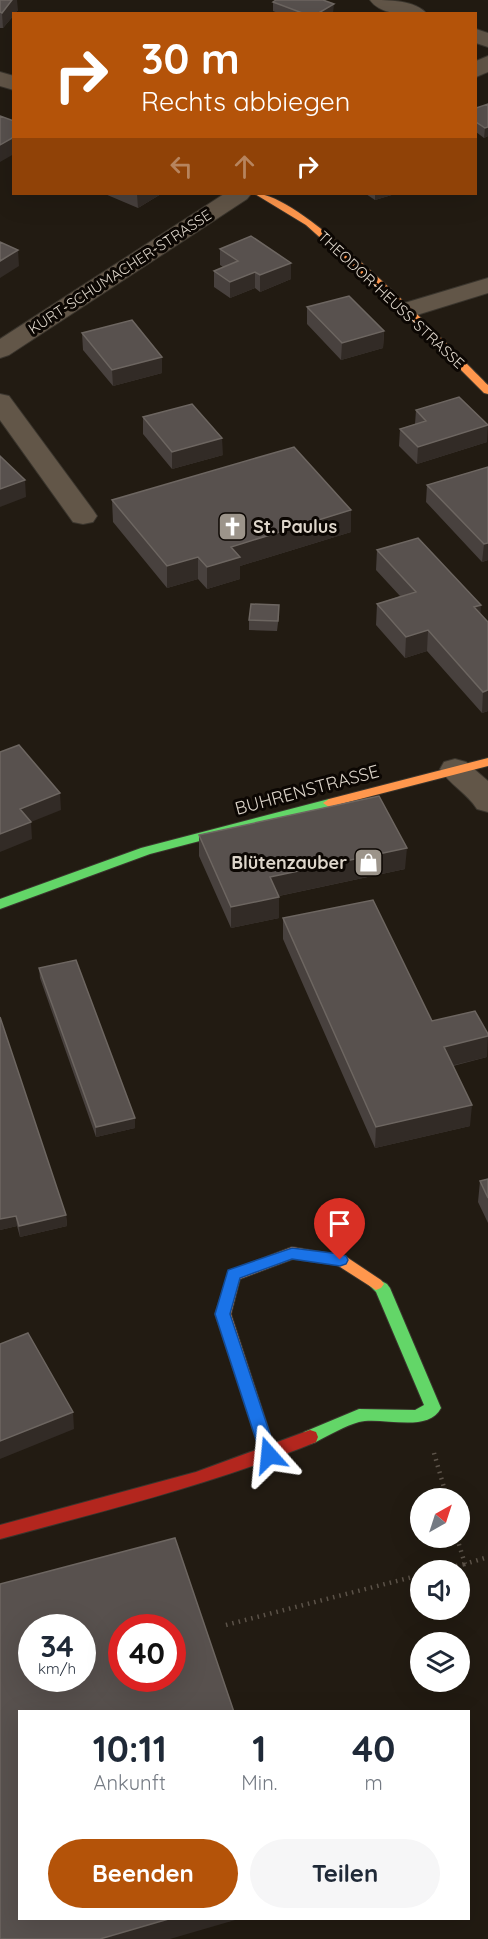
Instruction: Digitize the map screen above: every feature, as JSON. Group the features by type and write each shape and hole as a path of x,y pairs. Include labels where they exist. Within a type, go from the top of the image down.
{"street":[{"path":"381,0 412,12"},
{"name":"KURT-SCHUMACHER-STRASSE","path":"0,350 237,195"},
{"name":"THEODOR-HEUSS-STRASSE","path":"262,195 309,223 407,310 488,391"},
{"path":"407,310 488,285"},
{"path":"0,402 82,516"},
{"name":"BUHRENSTRASSE","path":"0,904 146,851 488,762"},
{"path":"455,769 483,793 488,802"},
{"path":"0,1532 217,1472 269,1455 359,1415 417,1416 433,1408 382,1288 340,1260 292,1253 234,1275 223,1314 269,1455"}],"path":[{"path":"470,1562 488,1557"},
{"path":"226,1625 410,1578"}],"building":[{"path":"0,0 12,0 2,13 0,12"},
{"path":"276,0 323,0 334,4 320,12 300,12 273,2"},
{"path":"488,104 488,127 485,128 477,123 477,108"},
{"path":"0,116 12,120 12,138 0,145"},
{"path":"251,236 291,263 260,275 255,272 230,282 214,271 238,261 220,249"},
{"path":"0,242 18,250 0,261"},
{"path":"349,296 384,331 342,343 307,307"},
{"path":"132,320 162,357 112,370 82,333"},
{"path":"459,397 488,425 418,447 400,429 426,421 416,410"},
{"path":"192,404 222,438 172,452 143,417"},
{"name":"St. Paulus","path":"294,447 351,510 231,547 240,557 207,567 198,557 167,566 112,500"},
{"path":"0,456 25,480 0,489"},
{"path":"488,467 488,543 484,544 427,485"},
{"path":"418,538 481,605 474,607 488,622 488,690 483,692 428,630 406,637 377,604 416,592 377,550"},
{"path":"251,604 279,605 278,621 249,620"},
{"path":"19,745 60,793 20,809 31,822 0,834 0,752"},
{"path":"379,796 407,848 270,877 279,897 231,907 199,835"},
{"path":"373,900 432,1021 475,1011 488,1034 488,1036 444,1047 472,1105 376,1127 283,918"},
{"path":"76,960 135,1118 96,1127 39,968"},
{"path":"0,1017 66,1215 19,1226 16,1216 0,1219"},
{"path":"488,1179 488,1198 480,1181"},
{"path":"28,1333 73,1412 0,1441 0,1344"},
{"path":"175,1538 233,1710 18,1710 18,1920 165,1920 100,1939 0,1939 0,1584"}],"traffic: fast":[{"path":"0,904 146,851 329,803"},
{"path":"310,1437 359,1415 417,1416 433,1408 382,1288 376,1284"}],"traffic: slow":[{"path":"262,195 309,223 407,310 488,391"},
{"path":"329,803 488,762"},
{"path":"269,1455 223,1314 234,1275 292,1253 340,1260 376,1284"}],"traffic: jam":[{"path":"0,1532 196,1479 273,1453 310,1437"}],"place":[{"name":"St. Paulus","path":"232,527"},
{"name":"Blütenzauber","path":"368,863"}],"route":[{"path":"269,1455 223,1314 234,1275 292,1253 340,1260"}]}
